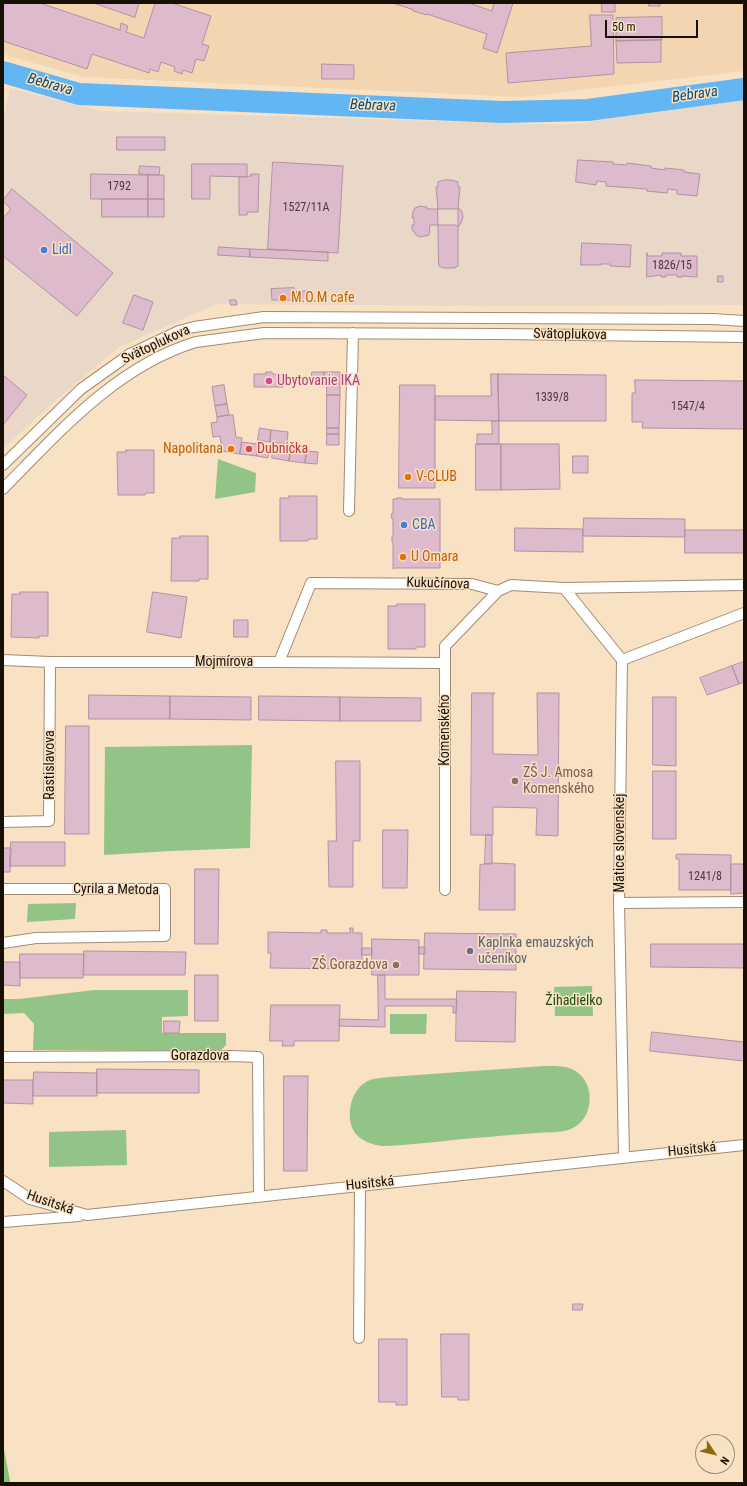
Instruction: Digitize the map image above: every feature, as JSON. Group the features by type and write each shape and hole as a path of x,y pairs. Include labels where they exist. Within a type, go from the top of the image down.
{"street":[{"name":"Svätoplukova","path":"3,465 81,389 130,354 179,332 194,327 264,317 713,319 744,321"},
{"path":"396,317 396,333"},
{"name":"Svätoplukova","path":"3,489 92,401 137,368 185,345 196,342 264,333 744,337"},
{"path":"349,511 353,333"},
{"name":"Kukučínova","path":"279,662 311,582 472,584 498,591"},
{"path":"498,591 511,585 564,588 744,585"},
{"path":"564,588 622,660 744,614"},
{"name":"Komenského","path":"445,890 445,646 498,591"},
{"name":"Mojmírova","path":"3,660 50,662 445,663"},
{"name":"Matice slovenskej","path":"622,660 620,903 624,1157"},
{"name":"Rastislavova","path":"6,822 49,822 50,662"},
{"name":"Cyrila a Metoda","path":"3,889 164,889 165,936 36,938 3,943"},
{"path":"620,903 744,902"},
{"name":"Gorazdova","path":"3,1057 258,1057 259,1196"},
{"name":"Husitská","path":"3,1181 30,1199 87,1215 744,1145"},
{"path":"359,1338 360,1186"},
{"path":"3,1222 87,1215"}],"shaded area":[{"path":"3,3 744,3 744,71 521,97 84,77 8,56 3,53"},
{"path":"10,88 102,111 566,125 744,100 744,305 513,306 217,304 119,347 56,400 3,449 3,120"}],"green space":[{"path":"218,459 256,473 255,492 215,499"},
{"path":"252,745 250,848 104,855 105,747"},
{"path":"76,903 75,919 27,922 28,904"},
{"name":"Žihadielko","path":"592,986 593,1016 555,1016 554,987"},
{"path":"94,990 188,990 188,1016 162,1017 162,1033 226,1033 226,1045 220,1051 33,1050 34,1024 24,1013 3,1014 3,999 19,999"},
{"path":"390,1014 427,1014 426,1034 390,1034"},
{"path":"561,1066 570,1068 583,1078 588,1086 590,1095 587,1112 583,1120 568,1130 382,1146 371,1144 360,1138 355,1133 352,1126 350,1119 351,1103 358,1089 370,1080 389,1077"},
{"path":"126,1130 127,1165 49,1167 49,1132"},
{"path":"3,1444 10,1481 8,1483 3,1483"}],"building":[{"path":"3,3 40,3 120,30 121,23 128,26 126,32 144,38 155,3 172,3 211,16 202,44 209,46 204,61 196,59 192,73 183,70 182,74 174,71 175,67 161,62 158,72 150,69 149,73 92,54 87,69 3,41"},
{"path":"94,3 139,3 135,17"},
{"path":"393,3 469,3 492,11 494,3 513,3 497,53 483,48 487,34 427,14 413,11"},
{"path":"602,3 615,3 615,12 602,12"},
{"path":"649,3 660,3 660,6 649,6"},
{"path":"590,15 613,15 614,74 508,83 506,53 591,46"},
{"path":"662,17 662,40 616,41 616,18"},
{"path":"661,40 661,62 617,63 616,41"},
{"path":"322,64 354,65 354,79 322,79"},
{"path":"117,137 165,137 165,150 117,150"},
{"path":"578,160 613,162 613,164 627,165 627,163 651,166 651,168 665,170 665,168 684,170 684,172 700,174 697,196 677,194 677,190 668,189 667,193 647,191 647,189 606,186 606,182 597,181 596,185 576,182"},
{"path":"273,162 343,166 338,253 268,249"},
{"path":"192,164 247,164 247,177 210,176 210,199 192,199"},
{"path":"140,166 160,167 159,175 139,174"},
{"path":"91,174 148,175 148,199 91,199"},
{"path":"251,174 259,174 258,212 247,212 247,215 239,215 239,177 251,176"},
{"path":"148,175 164,175 164,199 148,199"},
{"path":"444,180 458,182 458,187 460,187 458,209 462,212 463,217 461,223 458,227 456,225 430,225 429,235 420,237 416,235 412,229 412,225 414,225 414,218 412,218 413,212 415,208 420,206 427,207 427,209 438,209 436,187 438,187 438,182"},
{"name":"Lidl","path":"12,189 113,273 77,316 3,256 3,218 11,209 3,201"},
{"path":"102,199 148,199 148,217 102,217"},
{"path":"148,199 164,199 164,217 148,217"},
{"path":"438,209 458,209 458,266 454,268 443,268 439,266"},
{"path":"582,243 631,245 630,267 610,266 610,264 581,265"},
{"path":"219,247 250,249 250,257 218,255"},
{"path":"250,249 328,252 328,261 250,257"},
{"path":"662,253 681,253 681,256 697,256 697,277 677,277 677,275 666,275 666,277 661,277 661,275 647,277 647,256 662,256"},
{"path":"718,276 723,276 723,282 718,282"},
{"path":"294,288 294,300 272,300 271,289"},
{"path":"297,291 308,291 308,300 297,300"},
{"path":"134,295 153,302 143,330 123,323"},
{"path":"230,300 236,300 237,305 231,305"},
{"name":"Ubytovanie IKA","path":"266,372 284,375 283,387 254,387 254,374 266,374"},
{"path":"312,372 324,372 324,384 312,384"},
{"path":"324,372 340,372 340,384 324,383"},
{"path":"491,374 498,374 499,421 435,420 435,396 491,396"},
{"path":"498,374 606,375 606,421 499,421"},
{"path":"3,375 27,395 3,425"},
{"path":"635,380 744,381 744,429 642,428 643,422 632,422 632,393 635,393"},
{"path":"327,383 340,384 340,395 327,395"},
{"path":"224,385 227,404 215,406 212,387"},
{"path":"400,385 435,385 435,488 399,488"},
{"path":"327,395 340,395 339,428 327,428"},
{"path":"227,404 229,415 217,417 215,406"},
{"path":"233,415 236,437 242,438 240,454 222,451 220,436 213,437 211,423 217,422 217,417"},
{"path":"492,421 499,421 499,444 477,444 477,434 492,434"},
{"path":"260,428 271,430 270,442 258,440"},
{"path":"327,428 339,428 339,434 327,434"},
{"path":"271,430 288,432 287,444 270,442"},
{"path":"327,434 339,434 339,445 327,445"},
{"name":"Dubnička","path":"242,442 258,444 257,456 240,454"},
{"path":"258,444 270,446 268,458 257,456"},
{"path":"476,444 501,444 501,490 476,490"},
{"path":"501,444 559,444 560,489 501,490"},
{"path":"274,446 291,449 289,461 272,458"},
{"path":"291,449 307,451 305,463 289,461"},
{"path":"126,450 154,450 154,493 146,493 145,495 118,495 117,452 126,452"},
{"path":"307,451 318,452 317,464 305,463"},
{"path":"573,456 588,456 588,473 573,473"},
{"path":"289,496 317,496 317,539 308,539 308,541 280,541 280,498 289,498"},
{"path":"393,499 440,499 440,568 393,569 393,519 391,514 393,514"},
{"path":"584,518 685,519 685,537 583,536"},
{"path":"515,528 583,529 583,552 515,551"},
{"path":"685,530 744,530 744,553 685,553"},
{"path":"180,536 208,536 208,579 199,579 199,581 171,581 172,538 180,538"},
{"path":"20,592 48,592 48,636 39,636 39,638 11,637 12,594 20,594"},
{"path":"153,592 187,597 181,638 147,632"},
{"path":"397,604 425,604 425,647 416,647 416,649 388,649 388,606 397,606"},
{"path":"234,620 248,620 248,637 234,637"},
{"path":"744,662 744,682 739,684 732,666"},
{"path":"732,666 739,684 707,695 700,678"},
{"name":"ZŠ J. Amosa Komenského","path":"472,693 495,693 493,694 493,754 538,755 537,693 559,693 558,836 536,835 537,808 493,807 493,835 471,835"},
{"path":"89,695 170,696 170,719 89,719"},
{"path":"170,696 251,697 251,720 170,719"},
{"path":"259,696 340,697 340,721 259,720"},
{"path":"340,697 421,698 421,721 340,721"},
{"path":"653,697 676,697 676,766 653,765"},
{"path":"66,726 89,726 89,834 65,834"},
{"path":"336,761 360,761 360,841 353,841 353,887 329,887 328,841 336,841"},
{"path":"653,771 676,771 676,839 653,839"},
{"path":"383,830 408,830 407,888 383,888"},
{"path":"486,835 492,835 492,864 485,864"},
{"path":"11,842 65,842 65,866 10,866"},
{"path":"3,848 11,848 10,872 3,872"},
{"path":"676,855 731,855 731,890 679,890 679,859 676,859"},
{"path":"492,863 515,864 515,910 479,910 480,865"},
{"path":"731,864 744,864 744,893 731,894"},
{"path":"195,869 219,869 218,944 195,944"},
{"path":"350,928 353,928 353,933 362,933 362,969 270,968 271,953 268,953 268,932 321,933 321,930 327,930 327,933 350,933"},
{"name":"Kaplnka emauzských učeníkov","path":"425,933 516,934 516,970 424,969"},
{"name":"ZŠ Gorazdova","path":"372,939 419,940 419,975 372,975"},
{"path":"651,944 744,944 744,968 651,967"},
{"path":"419,947 425,947 425,954 419,954"},
{"path":"362,948 372,948 372,955 362,955"},
{"path":"84,951 186,952 185,975 84,975"},
{"path":"20,954 84,954 83,978 20,978"},
{"path":"3,962 20,962 20,986 3,985"},
{"path":"195,975 218,975 218,1021 195,1021"},
{"path":"378,975 385,975 385,999 457,999 456,1013 453,1013 453,1006 385,1006 385,1027 339,1026 339,1019 378,1020"},
{"path":"457,991 516,992 515,1042 456,1041"},
{"path":"271,1005 340,1005 339,1041 294,1041 294,1046 282,1046 283,1041 270,1041"},
{"path":"164,1021 180,1021 179,1033 164,1033"},
{"path":"652,1032 744,1042 744,1061 650,1051"},
{"path":"97,1069 199,1070 199,1093 97,1093"},
{"path":"34,1072 97,1073 97,1096 33,1096"},
{"path":"284,1076 308,1076 307,1171 284,1171"},
{"path":"3,1080 33,1080 33,1104 3,1103"},
{"path":"573,1304 583,1304 582,1310 573,1310"},
{"path":"441,1334 469,1334 469,1400 458,1400 458,1397 442,1397"},
{"path":"379,1339 407,1339 407,1405 396,1405 396,1402 379,1402"}],"waterway":[{"name":"Bebrava","path":"3,72 79,94 502,112 588,110 744,89"}],"place":[{"name":"Lidl","path":"44,250"},
{"name":"M.O.M cafe","path":"283,298"},
{"name":"Ubytovanie IKA","path":"269,381"},
{"name":"Napolitana","path":"231,449"},
{"name":"Dubnička","path":"249,449"},
{"name":"V-CLUB","path":"408,477"},
{"name":"CBA","path":"404,525"},
{"name":"U Omara","path":"403,557"},
{"name":"ZŠ J. Amosa Komenského","path":"515,781"},
{"name":"Kaplnka emauzských učeníkov","path":"470,951"},
{"name":"ZŠ Gorazdova","path":"396,965"}]}
